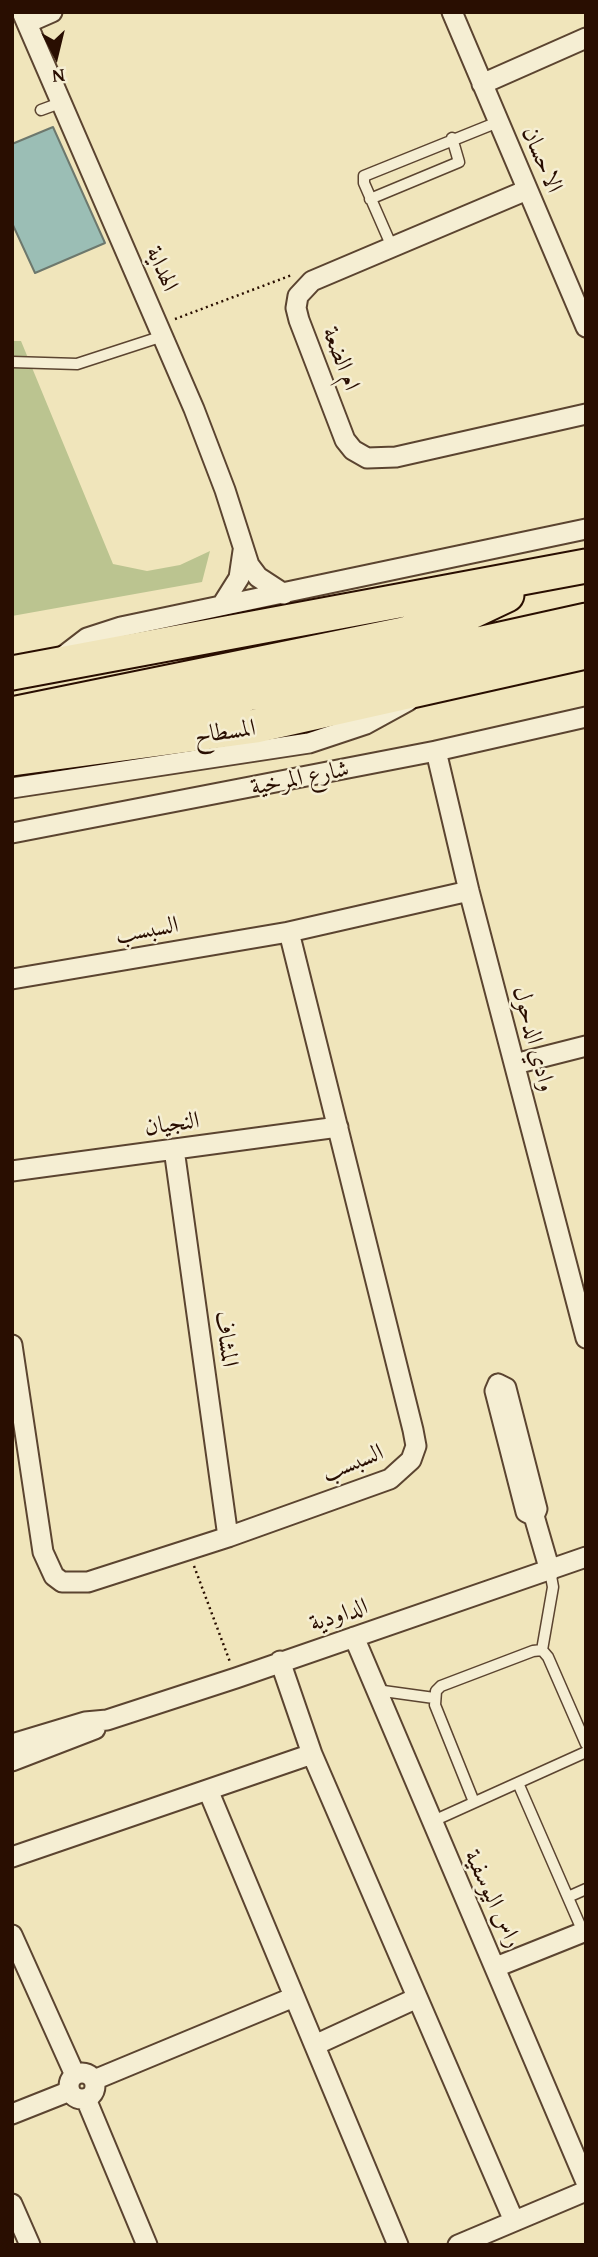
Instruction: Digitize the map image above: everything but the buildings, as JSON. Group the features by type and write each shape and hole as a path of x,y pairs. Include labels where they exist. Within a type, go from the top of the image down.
{"highway":[{"path":"12,673 586,566"},
{"path":"12,714 404,634 452,621 547,575"},
{"path":"12,736 288,687 586,620"},
{"path":"12,759 256,726 586,652"}],"street":[{"path":"25,18 52,12"},
{"name":"الاحسان","path":"452,12 586,327"},
{"name":"الهداية","path":"25,18 161,331 225,489 243,551 258,577 284,594"},
{"path":"482,84 586,38"},
{"path":"312,281 527,190"},
{"name":"ام الضعة","path":"312,281 298,296 296,309 299,320 345,440 353,450 367,458 396,457 586,414"},
{"path":"51,666 74,646 101,632 586,530"},
{"name":"الهداية","path":"222,605 239,578 243,551"},
{"name":"المسطاح","path":"12,789 309,743 366,724 432,687"},
{"name":"شارع المرخية","path":"12,833 436,751 586,717"},
{"name":"وادي الدحول","path":"436,751 469,891 586,1338"},
{"name":"السبسب","path":"12,979 289,932 469,891"},
{"name":"السبسب","path":"12,1345 15,1390 43,1552 54,1576 62,1582 88,1582 188,1550 390,1479 411,1460 416,1446 289,932"},
{"path":"514,1064 586,1046"},
{"name":"النجيان","path":"12,1171 338,1127"},
{"name":"المشاف","path":"174,1149 228,1536"},
{"path":"517,1453 537,1509 534,1516 550,1571"},
{"name":"الداودية","path":"12,1744 85,1722 107,1720 236,1678 586,1557"},
{"name":"راس اليوسفية","path":"354,1637 430,1822 496,1967 586,2182"},
{"path":"281,1661 312,1754 513,2221"},
{"name":"الداودية","path":"12,1761 83,1735 107,1720"},
{"path":"12,1857 312,1754"},
{"path":"208,1790 398,2245"},
{"path":"496,1967 585,1931"},
{"path":"12,1935 81,2086 147,2245"},
{"path":"12,2114 294,1997"},
{"path":"314,2045 417,1998"},
{"path":"458,2245 586,2191"},
{"path":"12,2204 30,2245"}],"lane":[{"path":"41,110 60,103"},
{"path":"392,247 370,199 364,176 452,138 498,122"},
{"path":"370,199 459,162 452,138"},
{"path":"12,362 77,364 161,331"},
{"path":"542,1650 551,1600 550,1571"},
{"path":"434,1698 441,1686 542,1650"},
{"path":"542,1650 548,1657 586,1744"},
{"path":"376,1690 434,1698"},
{"path":"434,1698 474,1802"},
{"path":"430,1822 586,1752"},
{"path":"518,1783 585,1931"},
{"path":"568,1897 586,1889"}],"path":[{"path":"161,331 289,274 312,281"},
{"path":"188,1550 236,1678"}],"green space":[{"path":"12,341 21,341 113,564 147,571 180,565 210,551 202,582 12,616"}],"water":[{"path":"53,127 105,243 35,273 12,223 12,144"}]}
